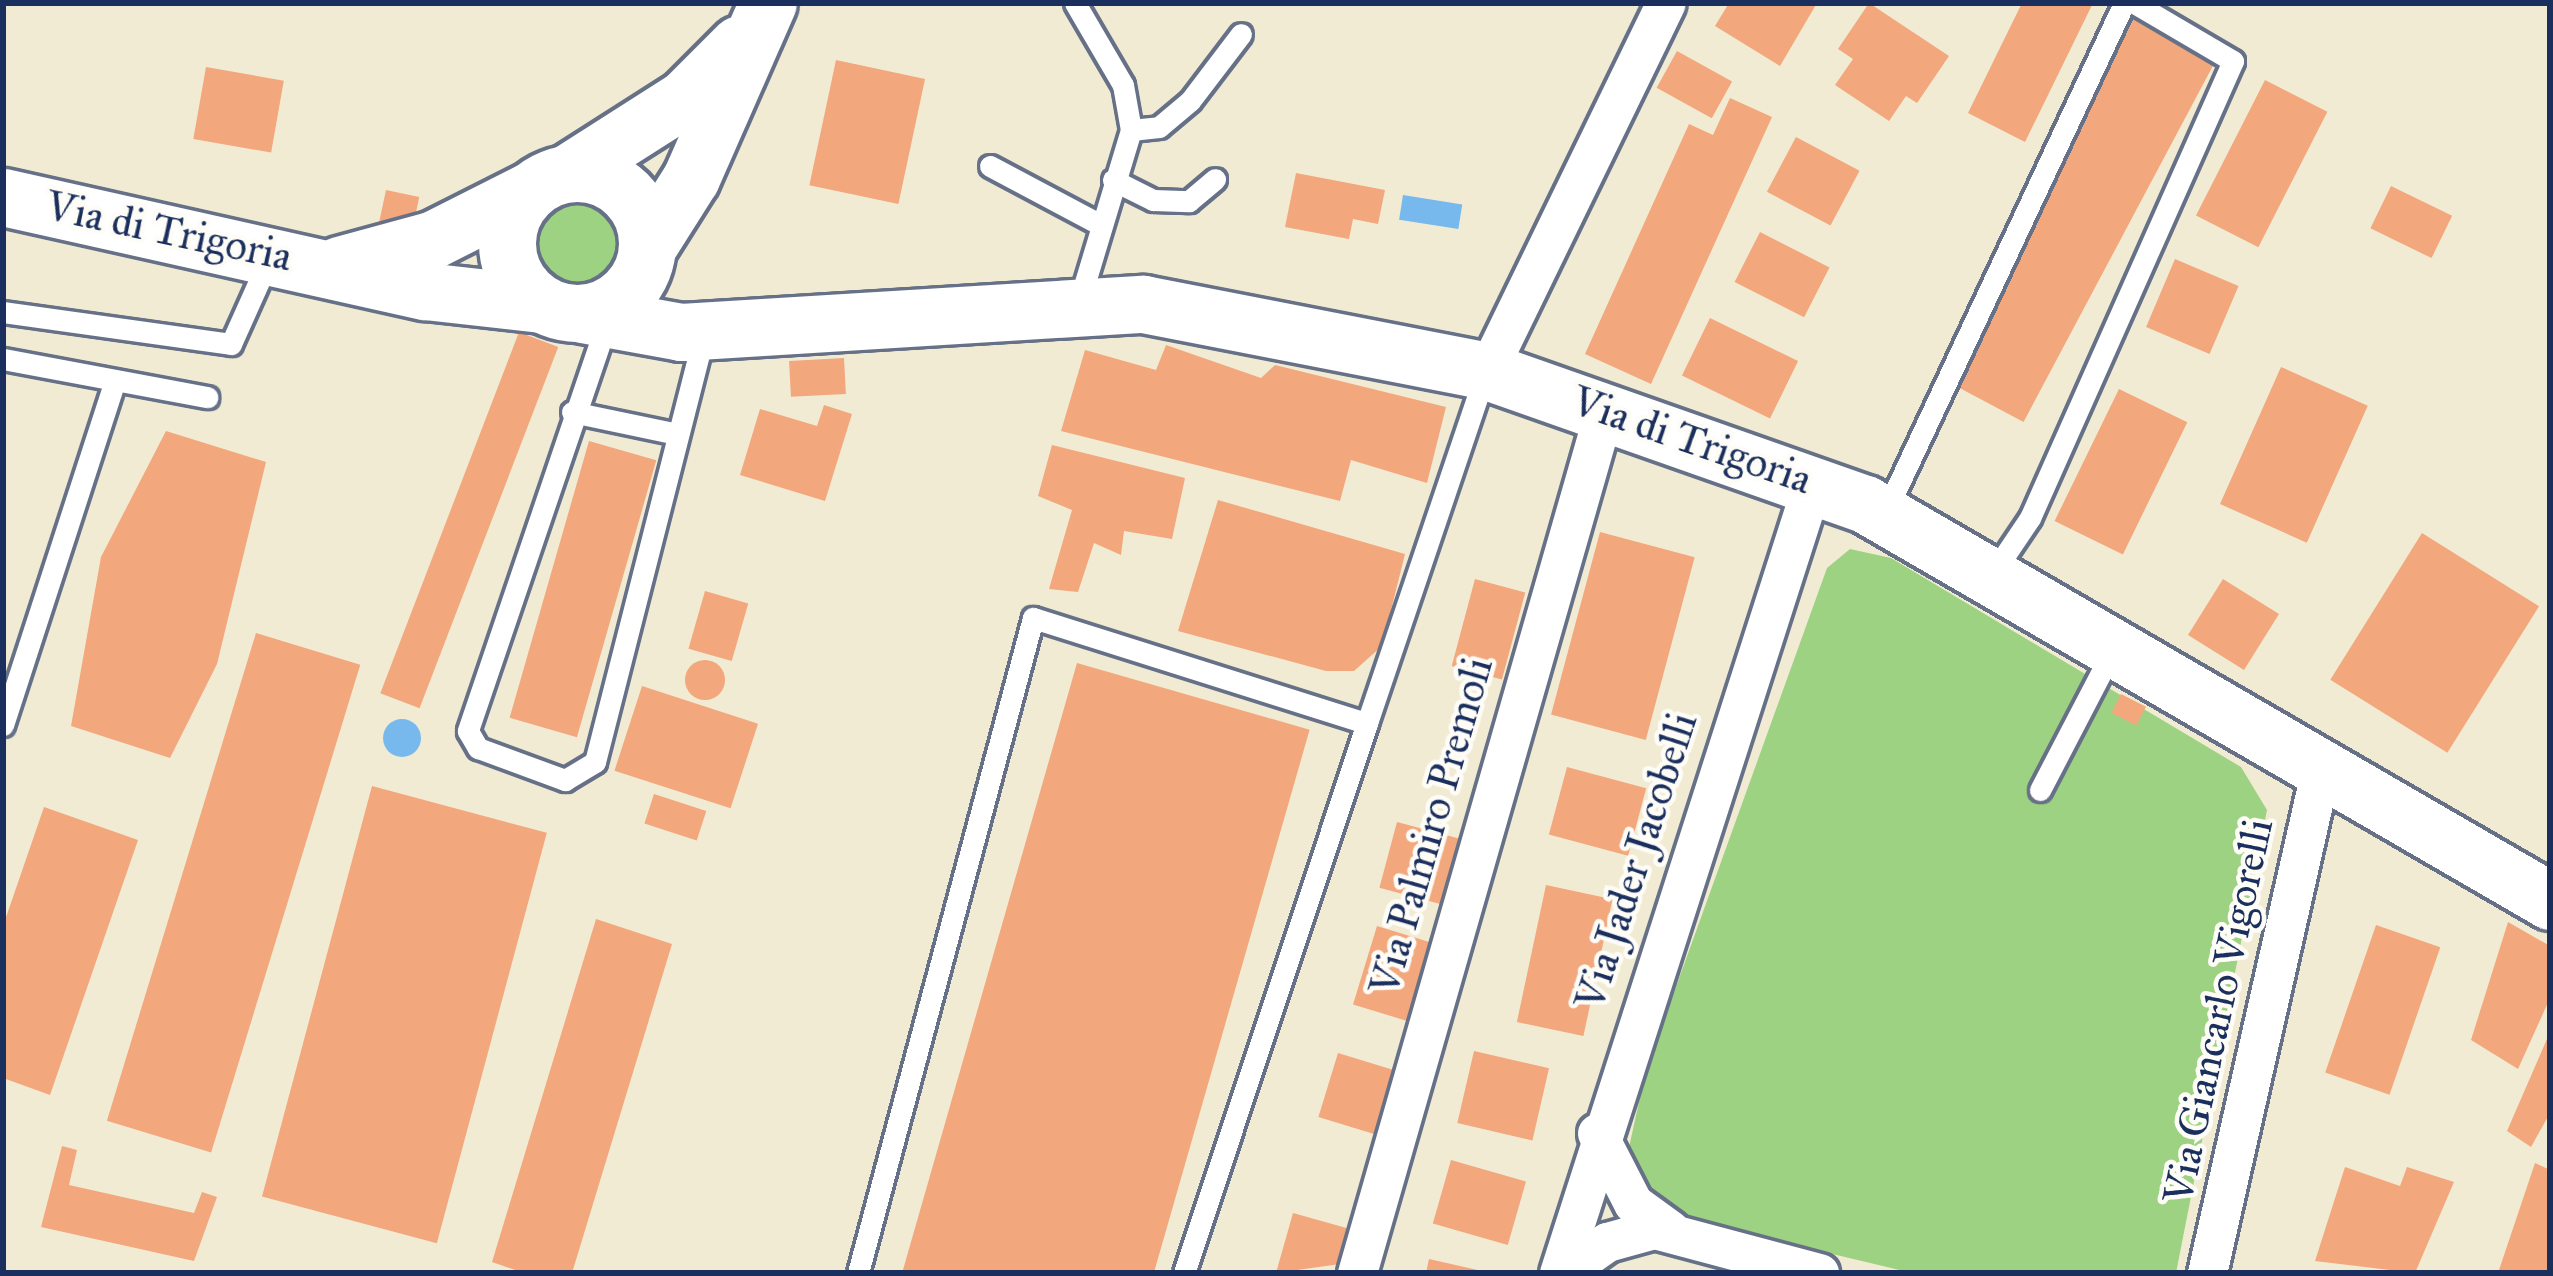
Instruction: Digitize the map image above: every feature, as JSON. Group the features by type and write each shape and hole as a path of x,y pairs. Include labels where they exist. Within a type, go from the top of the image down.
{"street":[{"path":"1487,371 1666,3"},
{"path":"720,330 676,290 648,246 634,200 549,182 507,251 577,313 620,300 648,246 691,178 764,10"},
{"name":"Via di Trigoria","path":"335,266 434,239 549,182 702,85 764,10"},
{"name":"Via di Trigoria","path":"3,196 577,313 720,330 1079,302 1265,321 1487,371 1813,482 1884,515 2550,901"},
{"name":"Via Palmiro Premoli","path":"1358,1273 1605,408"},
{"name":"Via Jader Jacobelli","path":"1561,1273 1597,1133 1813,482"},
{"name":"Via Giancarlo Vigorelli","path":"2207,1273 2321,768"},
{"path":"1597,1133 1633,1203 1670,1230 1819,1273"},
{"path":"1561,1273 1624,1234 1670,1230"}],"lane":[{"path":"1075,3 1123,86 1131,130 1079,302"},
{"path":"1884,515 2124,3"},
{"path":"1990,576 2048,480 2233,61 2134,3"},
{"path":"1131,130 1159,128 1190,101 1241,34"},
{"path":"990,166 1099,224"},
{"path":"1113,180 1153,200 1189,201 1215,179"},
{"path":"3,312 231,344 271,253"},
{"path":"577,313 572,412 469,730 478,748 565,780 595,761 677,434 720,330"},
{"path":"3,359 207,397"},
{"path":"1184,1273 1487,371"},
{"path":"3,725 115,381"},
{"path":"572,412 677,434"},
{"path":"858,1273 1033,618 1367,723"},
{"path":"2040,790 2114,648"}],"green space":[{"path":"587,190 607,194 624,206 636,223 640,243 636,263 624,280 607,292 587,296 567,292 550,280 538,263 534,243 538,223 550,206 567,194"},
{"path":"1850,549 1891,558 2241,767 2267,810 2176,1273 1912,1273 1682,1218 1640,1187 1628,1152 1646,1070 1827,568"}],"water":[{"path":"1403,195 1462,204 1458,229 1399,220"},
{"path":"402,719 415,725 421,738 415,751 402,757 389,751 383,738 389,725"}],"building":[{"path":"1729,3 1817,3 1780,66 1715,26"},
{"path":"1869,3 1949,56 1917,103 1906,96 1889,121 1835,85 1853,59 1838,49"},
{"path":"2022,3 2093,3 2025,142 1968,113"},
{"path":"2130,13 2217,59 2024,422 1937,376"},
{"path":"1677,51 1732,82 1712,118 1657,88"},
{"path":"836,60 925,79 898,204 809,185"},
{"path":"206,67 284,81 271,153 193,139"},
{"path":"2265,80 2327,112 2258,247 2196,215"},
{"path":"1730,98 1772,117 1651,384 1585,354 1689,124 1713,135"},
{"path":"1796,137 1860,171 1830,226 1767,192"},
{"path":"1296,173 1385,190 1378,224 1353,219 1349,239 1285,227"},
{"path":"2391,186 2452,216 2432,258 2370,228"},
{"path":"386,190 419,197 412,229 379,222"},
{"path":"1760,232 1829,267 1804,317 1735,282"},
{"path":"2175,259 2239,286 2210,354 2146,327"},
{"path":"1710,318 1798,361 1770,418 1682,376"},
{"path":"519,332 558,347 420,708 380,693"},
{"path":"1166,345 1261,378 1275,365 1446,407 1427,483 1351,460 1340,501 1061,431 1085,350 1156,370"},
{"path":"844,358 846,394 791,397 789,361"},
{"path":"2281,367 2368,406 2307,543 2220,504"},
{"path":"2119,389 2187,422 2123,554 2055,521"},
{"path":"824,405 852,414 825,501 740,475 760,409 817,426"},
{"path":"166,431 266,462 217,664 170,758 71,726 101,557"},
{"path":"589,441 656,460 577,737 510,718"},
{"path":"1052,445 1185,478 1172,539 1124,531 1121,555 1094,543 1078,592 1049,589 1072,510 1038,496"},
{"path":"1218,500 1405,554 1382,646 1354,671 1326,671 1178,631"},
{"path":"1600,532 1695,557 1646,740 1551,715"},
{"path":"2422,533 2539,606 2447,753 2330,680"},
{"path":"1475,579 1525,592 1502,679 1452,666"},
{"path":"2223,579 2279,614 2244,670 2188,635"},
{"path":"705,591 748,603 732,661 688,649"},
{"path":"256,633 360,665 211,1153 107,1121"},
{"path":"705,660 719,666 725,680 719,694 705,700 691,694 685,680 691,666"},
{"path":"1077,663 1310,730 1154,1273 902,1272"},
{"path":"642,686 758,724 731,808 614,771"},
{"path":"2121,694 2146,707 2136,725 2111,713"},
{"path":"1567,767 1646,788 1628,856 1549,835"},
{"path":"372,786 547,833 437,1243 262,1197"},
{"path":"654,794 706,811 697,840 644,823"},
{"path":"44,807 138,840 50,1095 3,1078 3,926"},
{"path":"1397,822 1459,839 1441,904 1379,888"},
{"path":"1546,885 1613,899 1583,1036 1517,1022"},
{"path":"596,919 672,944 572,1273 524,1273 492,1262"},
{"path":"2508,922 2550,946 2550,998 2518,1069 2471,1040"},
{"path":"2376,925 2440,947 2390,1095 2325,1073"},
{"path":"1377,926 1433,943 1409,1022 1353,1004"},
{"path":"2550,1032 2550,1113 2531,1147 2507,1131"},
{"path":"1474,1051 1549,1068 1532,1140 1457,1123"},
{"path":"1338,1053 1400,1072 1381,1136 1318,1117"},
{"path":"62,1146 77,1150 69,1185 194,1213 202,1192 217,1197 194,1261 41,1227"},
{"path":"1451,1160 1526,1181 1508,1245 1433,1223"},
{"path":"2535,1163 2550,1170 2550,1273 2498,1273"},
{"path":"2345,1167 2400,1186 2407,1167 2454,1182 2415,1273 2315,1261"},
{"path":"1293,1213 1350,1229 1340,1264 1276,1273"},
{"path":"1429,1259 1482,1271 1426,1273"}]}
